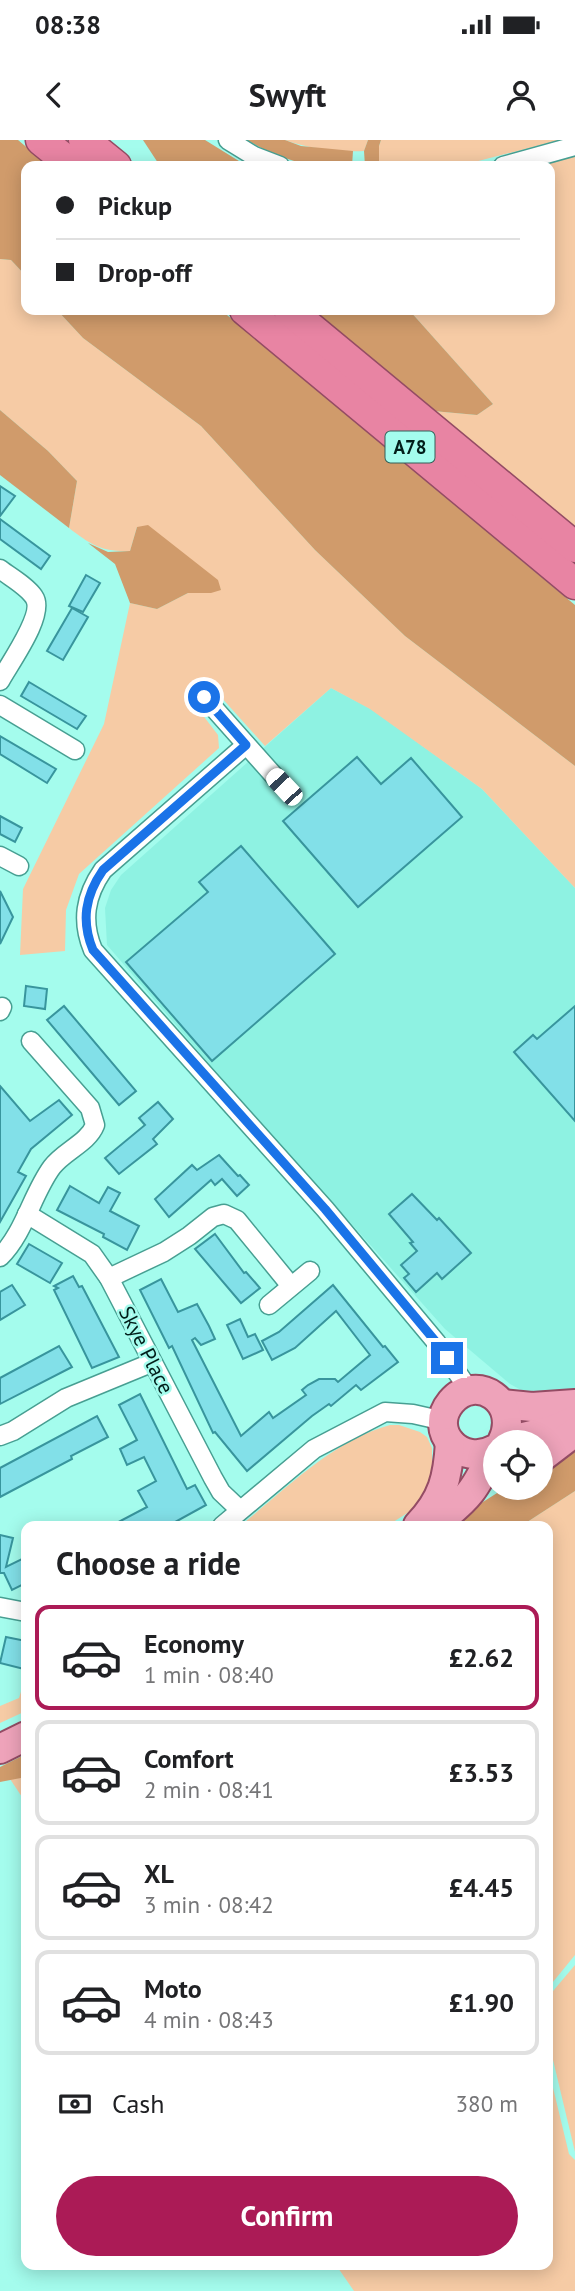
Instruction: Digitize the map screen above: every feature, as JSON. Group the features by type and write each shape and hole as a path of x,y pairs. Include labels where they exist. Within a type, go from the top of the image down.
{"highway":[{"path":"41,140 67,161"},
{"path":"84,140 110,161"},
{"name":"A78","path":"252,315 575,584"},
{"name":"A78","path":"295,315 575,547"}],"main road":[{"path":"429,1521 444,1484 446,1411 460,1395 470,1391 488,1393 502,1404 532,1407 575,1404"},
{"path":"502,1404 507,1430"},
{"path":"552,1430 575,1420"},
{"path":"447,1432 457,1449 475,1456 483,1453"},
{"path":"553,1449 575,1432"},
{"path":"434,1521 461,1504 478,1485 483,1474"},
{"path":"436,1521 483,1496"},
{"path":"0,1749 21,1739"}],"street":[{"path":"228,140 267,161"},
{"path":"521,161 575,146"},
{"path":"0,569 33,595 37,608 34,621 0,681"},
{"path":"204,697 284,787"},
{"path":"0,705 75,750"},
{"path":"246,745 103,870 94,882 86,907 87,935 93,950 325,1209 436,1342 470,1391"},
{"path":"0,856 19,866"},
{"path":"0,1256 9,1245 52,1168 87,1136 95,1125 90,1108 30,1041"},
{"name":"Skye Place","path":"27,1214 92,1254 109,1278 212,1479 240,1510"},
{"path":"109,1278 164,1252 213,1217 223,1214 237,1220 291,1286"},
{"path":"269,1305 310,1271"},
{"path":"0,1436 13,1431 66,1398 151,1363"},
{"path":"228,1521 314,1449 385,1412 406,1412 447,1432"},
{"path":"0,1607 21,1611"}],"shaded area":[{"path":"0,140 18,140 43,161 21,161 21,271 11,260 0,259"},
{"path":"143,140 205,140 239,161 157,161"},
{"path":"247,140 285,140 301,146 353,151 352,161 294,161"},
{"path":"285,140 368,140 364,151 354,151 314,148"},
{"path":"368,140 381,140 379,161 365,161 364,151"},
{"path":"381,140 560,140 478,161 379,161"},
{"path":"575,155 575,528 433,411 477,415 493,404 413,315 555,315 555,161"},
{"path":"0,259 11,260 21,271 21,315 62,315 83,338 201,426 315,550 405,636 575,766 575,888 482,789 370,709 331,688 265,746 211,686 192,701 218,735 219,748 79,874 66,910 65,951 20,955 23,889 104,724 130,603 157,609 188,593 221,589 137,527 130,551 97,546 69,528 77,481 48,451 0,410"},
{"path":"62,315 227,315 575,605 575,766 405,636 315,550 201,426 83,338"},
{"path":"318,315 413,315 493,404 477,415 433,411"},
{"path":"0,410 48,451 77,481 69,528 0,475"},
{"path":"148,525 218,580 221,590 188,593 157,609 130,603 115,564 88,543 108,552 130,551 137,527"},
{"path":"331,688 371,709 482,789 575,888 575,1389 561,1392 521,1390 510,1384 445,1329 107,945 105,908 111,890 121,875"},
{"path":"399,1425 427,1437 432,1448 432,1477 422,1501 412,1510 395,1521 246,1521 329,1454 369,1432"},
{"path":"575,1442 575,1491 529,1521 453,1521 486,1500 553,1500 553,1457"},
{"path":"575,1491 575,1955 553,1982 553,1521 529,1521"},
{"path":"21,1692 21,1713 0,1723 0,1706 19,1698"},
{"path":"21,1756 21,1778 0,1782 0,1767"},
{"path":"21,1778 21,1796 10,1779"},
{"path":"575,1965 575,2152 553,2060 553,1991"},
{"path":"553,2088 569,2154 575,2160 575,2291 354,2291 339,2270 553,2270"}],"building":[{"path":"0,486 15,496 0,516"},
{"path":"0,519 50,556 41,569 0,539"},
{"path":"86,575 100,583 83,612 69,606"},
{"path":"72,608 88,617 63,660 47,651"},
{"path":"29,682 86,716 77,729 21,696"},
{"path":"0,736 56,769 47,783 0,754"},
{"path":"357,757 381,784 411,758 462,817 358,907 283,821"},
{"path":"0,816 22,828 15,842 0,834"},
{"path":"241,846 335,954 212,1061 126,962 208,892 199,882"},
{"path":"0,891 13,917 0,944"},
{"path":"26,986 47,989 45,1009 24,1006"},
{"path":"64,1006 136,1091 119,1105 47,1020"},
{"path":"575,1006 575,1121 514,1052 533,1035 537,1039"},
{"path":"0,1086 30,1121 59,1100 72,1115 31,1149 18,1172 26,1176 0,1222"},
{"path":"158,1102 173,1119 153,1139 157,1144 119,1174 105,1158 145,1125 139,1118"},
{"path":"219,1155 249,1185 237,1196 222,1179 215,1185 211,1180 169,1217 155,1199 192,1165 197,1170"},
{"path":"70,1186 99,1203 108,1187 120,1193 110,1211 139,1226 127,1250 103,1237 104,1234 57,1210"},
{"path":"412,1194 437,1220 439,1218 471,1253 442,1279 437,1273 416,1292 404,1278 409,1274 401,1265 417,1251 410,1243 413,1242 389,1214"},
{"path":"215,1234 244,1273 260,1288 241,1303 195,1249"},
{"path":"29,1244 62,1263 50,1283 17,1264"},
{"path":"73,1276 79,1287 82,1286 119,1357 92,1368 54,1290 58,1288 54,1286"},
{"path":"161,1279 178,1312 197,1304 209,1326 215,1339 201,1345 195,1338 192,1340 241,1436 269,1412 273,1418 306,1395 302,1390 308,1385 319,1379 335,1379 338,1382 370,1355 336,1311 295,1348 272,1360 262,1341 279,1332 333,1285 398,1362 361,1390 356,1385 331,1406 329,1404 312,1416 247,1471 215,1432 213,1433 172,1346 169,1348 140,1290"},
{"path":"12,1285 25,1305 0,1320 0,1292"},
{"path":"240,1319 248,1337 255,1334 263,1350 243,1359 227,1325"},
{"path":"59,1346 72,1367 0,1404 0,1378"},
{"path":"140,1394 187,1489 195,1485 206,1505 177,1521 120,1521 147,1507 138,1491 156,1481 144,1457 127,1465 120,1449 137,1440 119,1405"},
{"path":"97,1416 108,1437 0,1497 0,1468"},
{"path":"0,1535 13,1538 6,1567 21,1560 21,1586 12,1590 4,1573 0,1573"},
{"path":"6,1637 21,1640 21,1668 0,1663"}],"route":[{"path":"204,697 246,745 103,870 94,882 86,907 87,935 93,950 325,1209 447,1358"}]}
